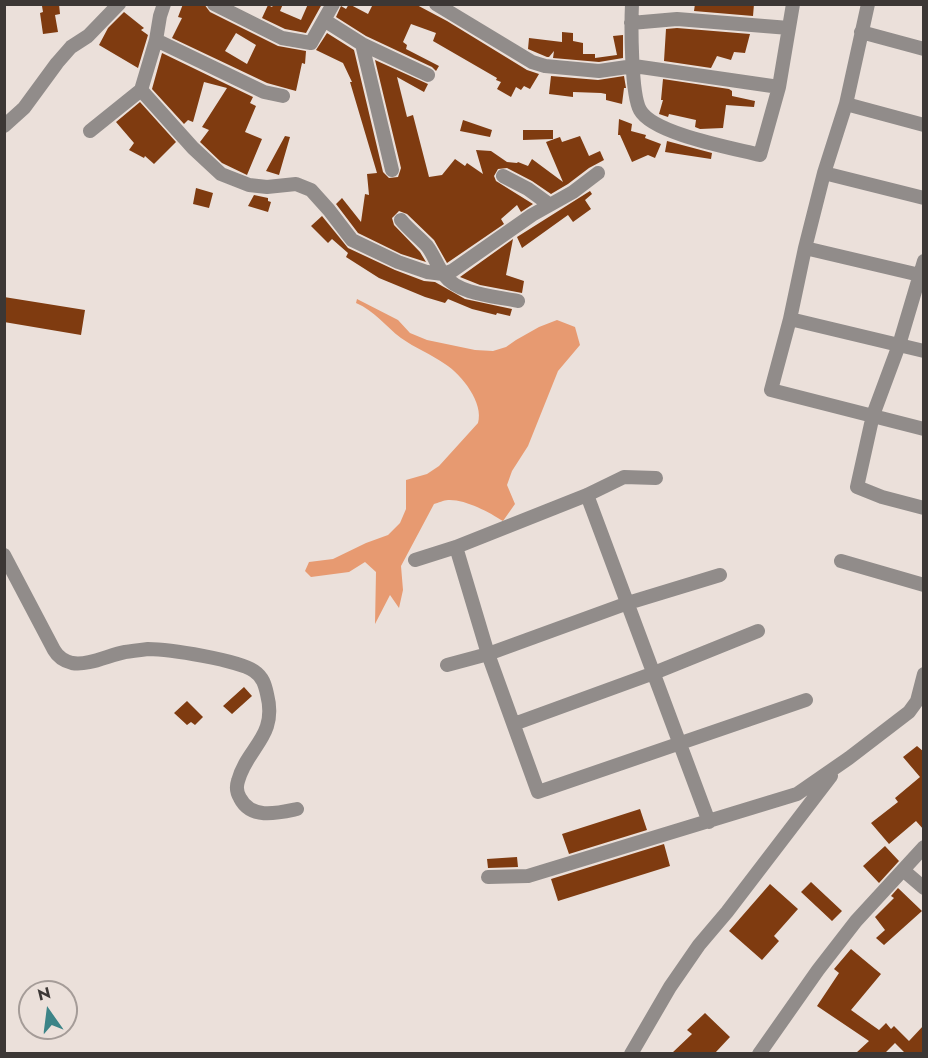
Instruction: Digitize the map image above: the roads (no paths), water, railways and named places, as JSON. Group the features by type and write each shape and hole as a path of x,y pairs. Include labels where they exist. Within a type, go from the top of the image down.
{"street":[{"path":"4,126 24,108 71,47 88,36 119,4"},
{"path":"90,131 141,90 164,4"},
{"path":"214,4 282,38 311,43 333,4"},
{"path":"436,4 532,63 599,71 634,66 779,87"},
{"path":"632,4 634,96 641,112 650,121 670,131 760,155 779,87 793,4"},
{"path":"868,4 846,104 824,173 790,320 771,390 924,429"},
{"path":"631,23 677,19 789,28"},
{"path":"324,20 362,44 428,75"},
{"path":"861,32 924,49"},
{"path":"156,40 264,92 283,96"},
{"path":"362,44 392,170"},
{"path":"141,90 193,148 221,174 249,185 267,187 296,184 310,190 352,240 398,262 427,272 443,274 452,271 505,233 573,192 598,172"},
{"path":"846,104 924,125"},
{"path":"824,173 924,198"},
{"path":"503,176 528,189 550,205"},
{"path":"401,220 425,244 443,274 450,281 471,291 518,301"},
{"path":"805,248 922,276"},
{"path":"924,261 922,276 873,415 857,488 882,497 924,507"},
{"path":"790,320 924,351"},
{"path":"415,560 456,547 588,495 624,477 656,478"},
{"path":"588,495 709,822"},
{"path":"456,547 488,654 538,792 806,700"},
{"path":"4,555 54,650 64,660 80,663 123,652 148,649 215,659 252,669 260,675 270,702 269,721 265,734 242,772 236,788 243,805 252,811 278,813 297,809"},
{"path":"841,561 924,585"},
{"path":"447,665 488,654 628,603 720,575"},
{"path":"514,724 654,673 758,631"},
{"path":"488,877 528,876 797,794 840,765 909,712 917,701 924,674"},
{"path":"631,1053 670,987 699,945 840,765"},
{"path":"759,1053 856,921 924,847"},
{"path":"903,870 924,888"}]}
